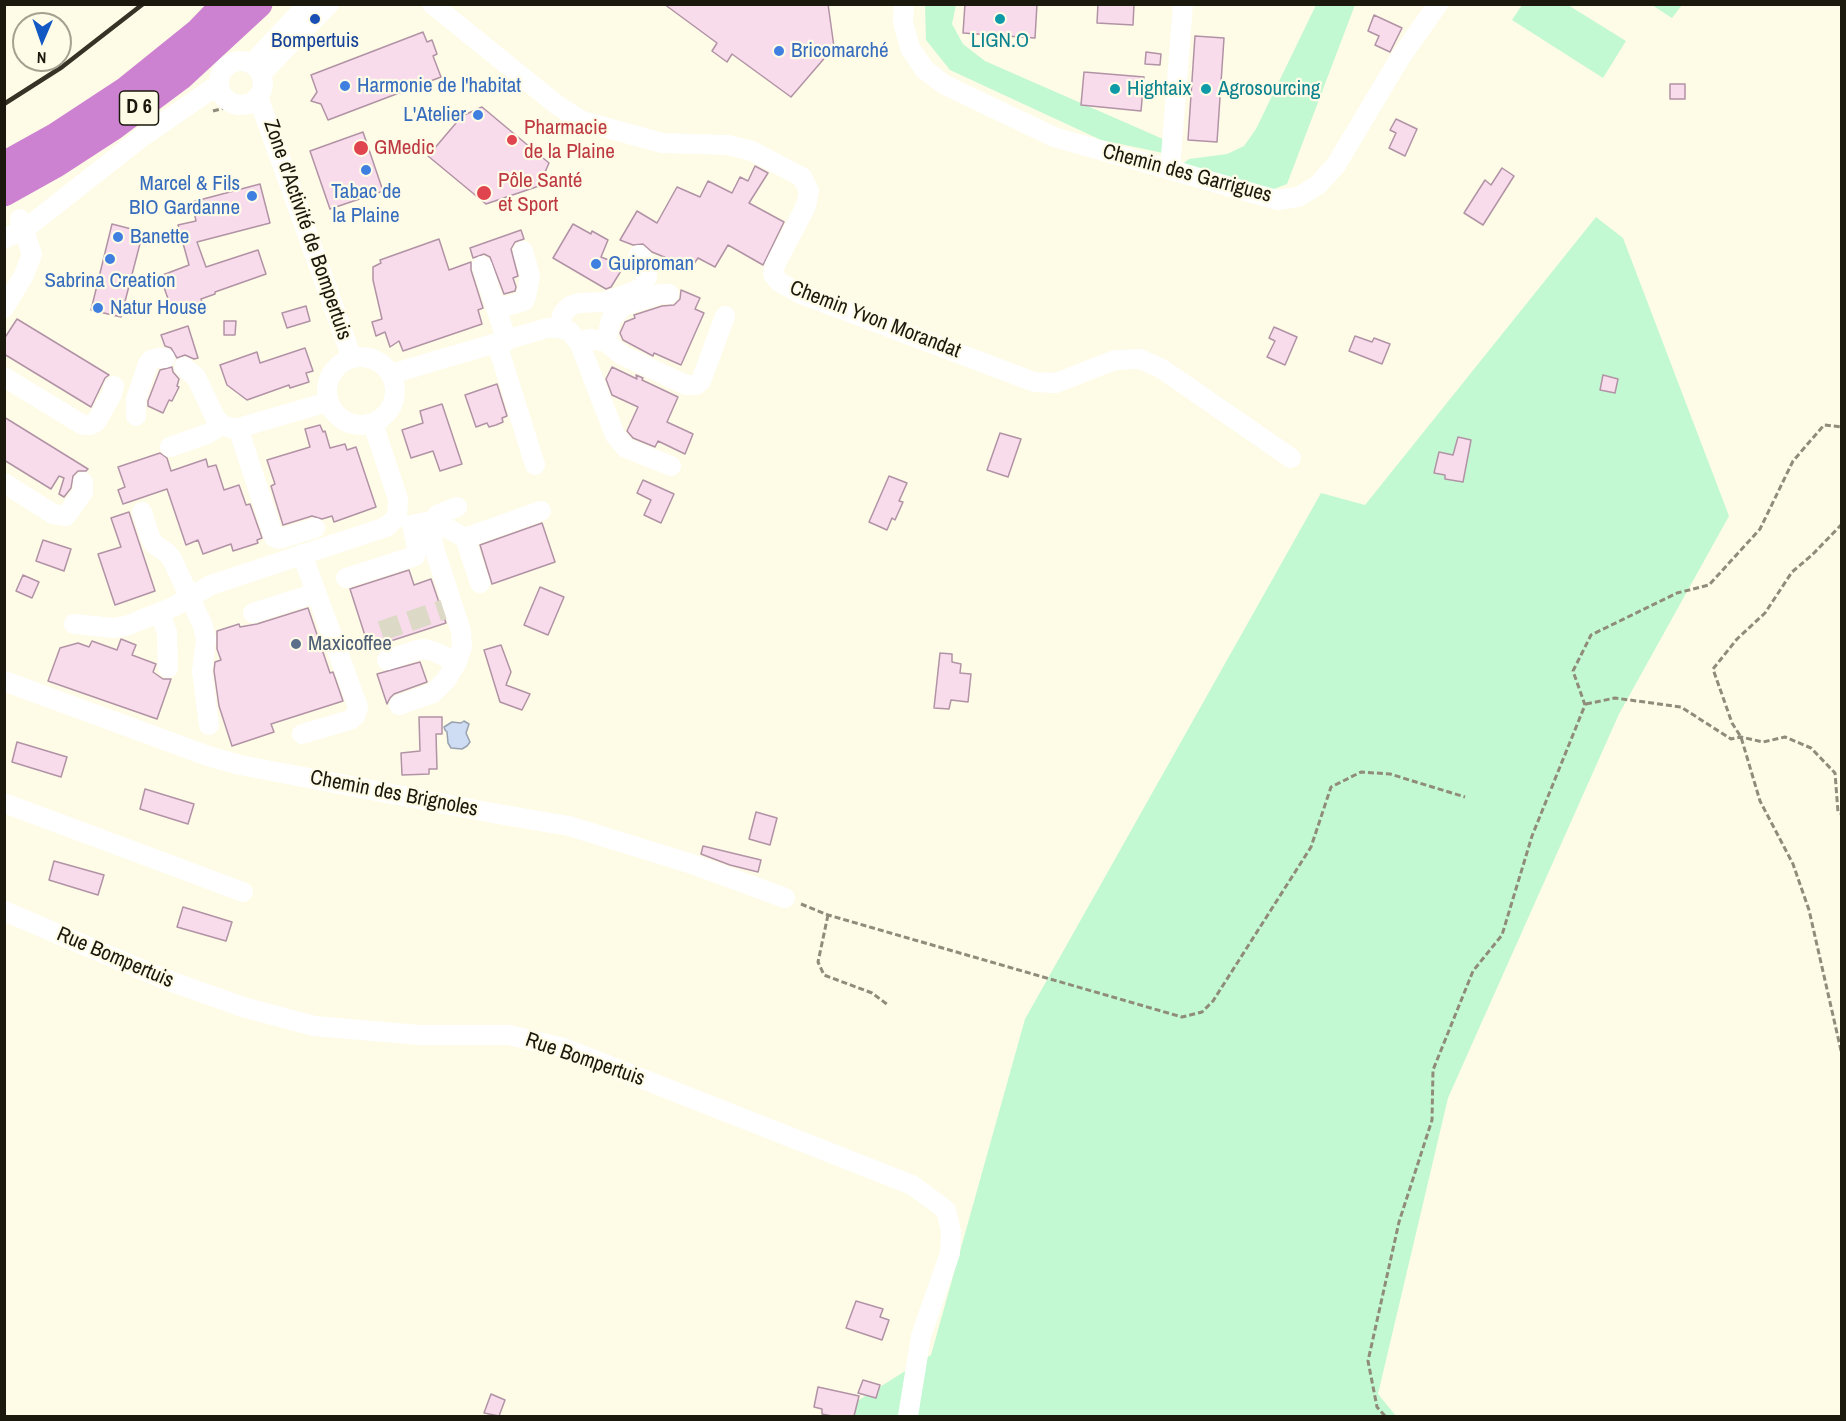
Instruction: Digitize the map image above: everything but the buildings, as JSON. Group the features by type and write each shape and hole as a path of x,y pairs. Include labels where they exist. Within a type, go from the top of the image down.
{"highway":[{"name":"D 6","path":"4,165 56,136 126,90 198,32 225,4"},
{"name":"D 6","path":"4,193 56,164 113,127 180,77 259,4"}],"street":[{"path":"4,239 16,225 62,201 110,161 153,130 227,96 249,104 260,100 263,84 257,70 260,55 308,4"},
{"path":"257,70 329,4"},
{"name":"Chemin Yvon Morandat","path":"432,4 557,105 582,121 662,143 728,145 752,151 802,177 809,191 806,206 775,265 773,274 779,282 801,294 1034,382 1056,383 1115,360 1140,359 1162,369 1291,458"},
{"name":"Chemin des Garrigues","path":"904,4 903,22 910,48 926,70 945,85 1053,137 1277,200 1298,197 1318,185 1336,165 1400,58 1438,4"},
{"path":"1170,169 1184,4"},
{"path":"227,96 223,70 228,65 241,61 257,70"},
{"name":"Zone d'Activité de Bompertuis","path":"260,100 352,358"},
{"path":"4,308 24,275 32,254 16,225"},
{"path":"496,309 524,301 526,297 530,276 523,251"},
{"path":"558,328 563,313 570,306 578,303 605,302 639,290 647,276 646,264 639,255"},
{"path":"482,266 496,309 502,343 535,465"},
{"path":"606,342 611,320 623,306 660,294 669,294"},
{"path":"581,349 590,339 606,342 622,355 686,385 696,386 701,381 725,316"},
{"path":"170,447 230,427 328,402 341,419 351,424 362,426 373,424 381,419 393,403 395,384 391,374 547,328 558,328 569,332 581,349 615,435 626,448 671,466"},
{"path":"136,416 136,399 148,364 151,360 165,358"},
{"name":"Zone d'Activité de Bompertuis","path":"328,402 328,380 334,370 352,358 374,359 391,374"},
{"path":"184,367 196,376 215,417 230,427 274,537 279,539 315,528"},
{"path":"4,377 83,424 90,425 96,422 114,387"},
{"path":"346,578 415,556 417,548 404,521 373,424"},
{"path":"4,483 53,514 66,516 83,492 83,482"},
{"path":"399,705 434,693 446,680 457,662 462,647 461,631 449,608 434,548 433,530 437,515 457,507"},
{"path":"465,537 542,511"},
{"path":"142,512 154,544 172,559 174,606 167,633 168,668"},
{"path":"74,624 113,628 126,626 174,606 211,585 404,521 433,530 451,528 465,537 480,583"},
{"path":"433,530 445,550 472,630"},
{"path":"302,555 358,707 355,716 350,720 302,734"},
{"path":"254,613 316,593"},
{"path":"174,606 203,626 206,639 202,671 209,725"},
{"path":"387,660 425,649 457,662"},
{"name":"Chemin des Brignoles","path":"4,681 208,756 240,765 569,826 695,865 785,898"},
{"path":"4,803 243,892"},
{"name":"Rue Bompertuis","path":"4,911 164,979 243,1007 314,1026 420,1035 509,1035 564,1048 912,1185 946,1210 951,1231 950,1253 921,1336 908,1416"}],"path":[{"path":"210,112 227,96"},
{"path":"1385,1416 1377,1407 1368,1360 1400,1222 1432,1120 1434,1070 1473,971 1502,935 1532,836 1585,705 1573,671 1591,635 1677,593 1709,585 1760,529 1793,461 1824,425 1842,427"},
{"path":"1842,524 1792,572 1765,612 1737,639 1713,669 1732,723 1741,737 1760,801 1793,864 1809,910 1842,1055"},
{"path":"1585,705 1615,698 1681,707 1731,739 1741,737 1763,742 1785,737 1811,748 1834,773 1838,812 1842,814"},
{"path":"785,898 828,915 1182,1017 1202,1012 1213,1001 1311,846 1331,787 1361,772 1390,774 1465,797"},
{"path":"828,915 818,962 824,975 872,993 888,1005"}],"green space":[{"path":"1682,4 1672,18 1652,5"},
{"path":"925,5 956,5 952,24 963,44 985,61 1163,139 1169,143 1168,154 1101,140 950,70 926,40"},
{"path":"1316,5 1355,5 1287,184 1269,191 1184,163 1189,159 1227,154 1244,146 1256,129"},
{"path":"1522,5 1568,5 1626,41 1603,78 1512,20"},
{"path":"1596,217 1623,238 1729,516 1619,714 1448,1098 1378,1394 1396,1416 847,1416 854,1403 931,1355 1025,1019 1321,493 1365,505"}],"water":[{"path":"464,721 469,724 466,733 470,742 462,749 451,748 444,727 452,722"}],"tunnel":[{"path":"381,631 445,609"}],"railway":[{"path":"4,104 62,67 143,4"}],"place":[{"name":"Bompertuis","path":"315,19"},
{"name":"LIGN.O","path":"1000,19"},
{"name":"Bricomarché","path":"779,51"},
{"name":"Harmonie de l'habitat","path":"345,86"},
{"name":"Hightaix","path":"1115,89"},
{"name":"Agrosourcing","path":"1206,89"},
{"name":"L'Atelier","path":"478,115"},
{"name":"Pharmacie de la Plaine","path":"512,140"},
{"name":"GMedic","path":"361,148"},
{"name":"Tabac de la Plaine","path":"366,170"},
{"name":"Pôle Santé et Sport","path":"484,193"},
{"name":"Marcel & Fils BIO Gardanne","path":"252,196"},
{"name":"Banette","path":"118,237"},
{"name":"Sabrina Creation","path":"110,259"},
{"name":"Guiproman","path":"596,264"},
{"name":"Natur House","path":"98,308"},
{"name":"Maxicoffee","path":"296,644"}]}
